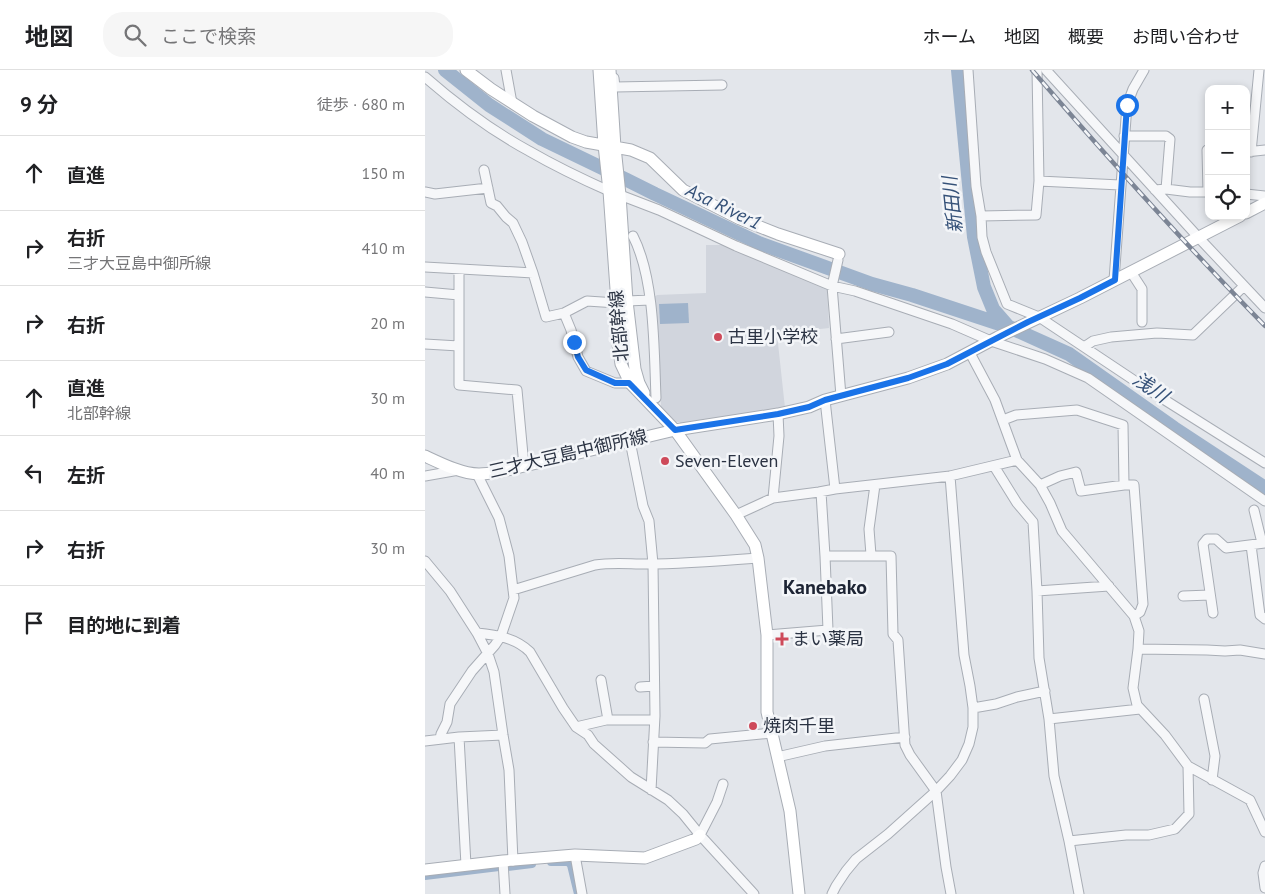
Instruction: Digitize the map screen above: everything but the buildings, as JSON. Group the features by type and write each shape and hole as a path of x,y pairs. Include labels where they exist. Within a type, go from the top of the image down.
{"street":[{"path":"466,70 512,103 572,137 611,151 631,150 650,158 683,190 740,218 839,257 833,283 841,396"},
{"path":"506,70 512,103"},
{"path":"599,70 611,151"},
{"path":"610,70 611,151"},
{"path":"614,70 615,87 722,85"},
{"path":"972,70 968,70 976,186 982,237 985,252 1007,304 1083,347 1265,463"},
{"path":"981,216 1036,215 1039,181 1037,70"},
{"path":"1047,70 1265,308"},
{"path":"1115,280 1127,105 1143,70"},
{"path":"1250,144 1259,70"},
{"path":"425,78 479,120 528,151 581,178 614,189 736,246 855,291 995,339 1088,378 1265,501"},
{"path":"1124,136 1166,136 1170,139 1166,189"},
{"path":"1250,152 1265,150"},
{"name":"北部幹線","path":"611,151 622,302 636,376 645,395 656,411"},
{"path":"484,170 491,203 497,206 513,222 522,242 546,317 564,313 587,301 622,302 650,300"},
{"path":"1039,181 1121,185"},
{"path":"425,192 435,194 488,188"},
{"path":"1155,190 1205,192"},
{"path":"1250,194 1265,196"},
{"path":"1250,211 1265,203"},
{"name":"三才大豆島中御所線","path":"425,456 460,470 477,474 499,472 675,430 778,414 809,407 825,400 908,378 947,364 1233,220"},
{"path":"633,236 639,248 650,300 656,398"},
{"path":"425,267 533,273"},
{"path":"459,270 459,385 517,390 525,466"},
{"path":"1131,272 1142,289 1142,322"},
{"path":"1083,347 1093,341 1111,337 1157,333 1193,335 1244,286"},
{"path":"425,292 459,295"},
{"name":"北部幹線","path":"622,302 619,355 624,372 629,383 656,411"},
{"path":"564,313 571,330 578,357 586,370 615,383 629,383"},
{"path":"836,338 876,338 889,332"},
{"path":"425,344 459,346"},
{"path":"970,353 995,400 1017,460 1040,485 1062,531 1134,616 1139,631 1139,649 1133,688 1137,705 1165,735 1187,766 1250,800 1265,832"},
{"path":"825,400 835,489"},
{"path":"1003,420 1016,415 1077,410 1123,425 1124,485"},
{"path":"656,411 675,430 736,515 755,545 767,635 767,712 790,811 799,894"},
{"path":"773,498 779,436 778,414"},
{"path":"630,441 643,506 649,521 653,564 654,720 651,790"},
{"path":"736,515 773,498 950,476 1017,460"},
{"path":"995,466 1017,503 1033,522 1039,658 1049,719 1054,776 1079,894"},
{"path":"425,476 460,470"},
{"path":"1040,485 1060,476 1076,472 1081,491 1134,485 1143,604 1140,612 1134,616"},
{"path":"440,739 447,722 451,704 472,671 501,636 514,598 509,556 499,518 477,474"},
{"path":"832,894 856,859 888,834 950,776 962,760 969,744 973,727 973,708 964,655 950,476"},
{"path":"871,555 869,528 875,484"},
{"path":"767,635 828,630 821,492"},
{"path":"1213,613 1203,544 1207,539 1216,539 1226,548 1263,543 1254,510"},
{"path":"1251,545 1260,615 1265,619"},
{"path":"825,556 891,556 893,634 898,640 905,745 936,791 951,894"},
{"path":"513,590 605,563 653,564 758,558"},
{"path":"425,561 450,591 477,633 488,654 494,672 509,770 508,861 505,894"},
{"path":"1037,591 1109,586"},
{"path":"1183,596 1210,595"},
{"path":"477,633 501,636 513,640 530,652 576,727 588,735 594,744 631,777 668,800 683,814 754,894"},
{"path":"1139,649 1240,650 1265,654"},
{"path":"601,680 608,720"},
{"path":"640,687 654,686"},
{"path":"973,708 997,704 1017,696 1045,690"},
{"path":"1204,698 1215,756 1212,780"},
{"path":"1049,719 1081,717 1140,709"},
{"path":"576,727 608,720 654,720"},
{"path":"653,742 705,743 710,740 772,733"},
{"path":"425,741 503,735"},
{"path":"459,737 467,866"},
{"path":"777,758 825,746 905,737"},
{"path":"1069,841 1126,835 1149,835 1175,829 1189,814 1187,766"},
{"path":"425,870 575,855 645,858 696,839 717,802 723,784"},
{"path":"575,855 582,894"},
{"path":"1265,866 1263,873 1265,888"}],"shaded area":[{"name":"古里小学校","path":"706,245 724,245 827,287 829,328 777,334 785,408 680,424 661,407 659,340 654,297 657,295 706,293"}],"water":[{"path":"688,303 689,323 660,324 659,304"}],"waterway":[{"name":"Asa River1","path":"445,70 489,105 542,139 759,243 872,284 1009,327 1069,354 1174,428 1265,488"},
{"name":"新田川","path":"958,70 974,237 984,287 993,309 1007,325"},
{"path":"551,862 568,862 571,865 578,894"},
{"path":"507,867 532,864"},
{"path":"425,876 499,867"}],"railway":[{"path":"1032,70 1146,200 1265,326"}],"place":[{"name":"古里小学校","path":"718,337"},
{"name":"Seven-Eleven","path":"665,461"},
{"name":"まい薬局","path":"782,639"},
{"name":"焼肉千里","path":"753,726"}],"district":[{"name":"Kanebako","path":"825,587"}],"route":[{"path":"574,342 578,357 586,370 615,383 629,383 675,430 778,414 809,407 825,400 908,378 947,364 1115,280 1127,105"}],"water label":[{"name":"浅川","path":"1151,387"}]}
